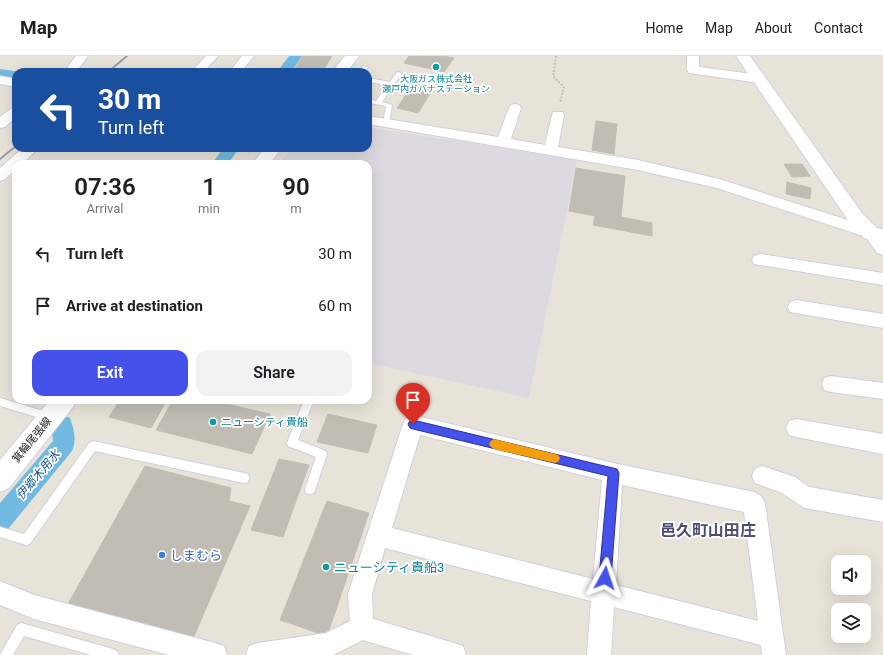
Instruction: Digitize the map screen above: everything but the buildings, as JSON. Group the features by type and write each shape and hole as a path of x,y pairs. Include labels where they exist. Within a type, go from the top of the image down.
{"street":[{"path":"73,68 82,56"},
{"path":"201,68 212,56"},
{"path":"238,68 248,56"},
{"path":"342,68 352,56"},
{"path":"693,56 693,70 760,79"},
{"path":"743,56 856,218 877,234 883,249"},
{"path":"0,80 12,82"},
{"path":"503,142 515,108"},
{"path":"0,124 12,114"},
{"path":"551,150 558,115"},
{"path":"372,121 638,165 719,184 877,234"},
{"path":"18,160 27,152"},
{"path":"264,160 270,152"},
{"path":"0,176 12,166"},
{"path":"760,260 883,279"},
{"path":"796,307 883,321"},
{"path":"831,384 883,391"},
{"name":"箕輪尾張線","path":"0,479 58,409"},
{"path":"362,628 360,594 378,535 413,424 613,473 754,503 772,646 604,593 378,535"},
{"path":"796,428 883,444"},
{"path":"599,655 613,473"},
{"path":"762,476 788,484 805,497 883,511"},
{"path":"0,593 34,607 215,655"},
{"path":"362,628 407,648 454,655"},
{"path":"258,655 327,650 362,628"}],"lane":[{"path":"378,103 398,73"},
{"path":"372,81 390,84"},
{"path":"372,102 389,105 386,123"},
{"path":"0,402 12,403"},
{"path":"17,404 58,409"},
{"path":"307,404 292,443 322,454 310,489"},
{"path":"0,532 26,540 93,446 244,478"},
{"path":"6,655 21,629 113,655"}],"path":[{"path":"556,56 553,76 564,86 558,115"}],"shaded area":[{"path":"372,128 577,160 529,398 372,364 372,160 282,160 289,152 372,152"}],"waterway":[{"name":"伊郷木用水","path":"287,68 296,56"},
{"path":"0,73 12,74"},
{"name":"伊郷木用水","path":"223,160 228,152"},
{"name":"伊郷木用水","path":"0,521 64,444 62,425"}],"railway":[{"path":"113,68 127,56"},
{"path":"0,159 12,149"}],"slow traffic":[{"path":"494,444 555,458"}],"place":[{"name":"大阪ガス株式会社 瀬戸内ガバナステーション","path":"436,67"},
{"name":"ニューシティ貴船","path":"213,422"},
{"name":"しまむら","path":"162,555"},
{"name":"ニューシティ貴船3","path":"326,567"}],"district":[{"name":"邑久町山田庄","path":"708,530"}],"route":[{"path":"413,424 613,473 605,578"}]}
